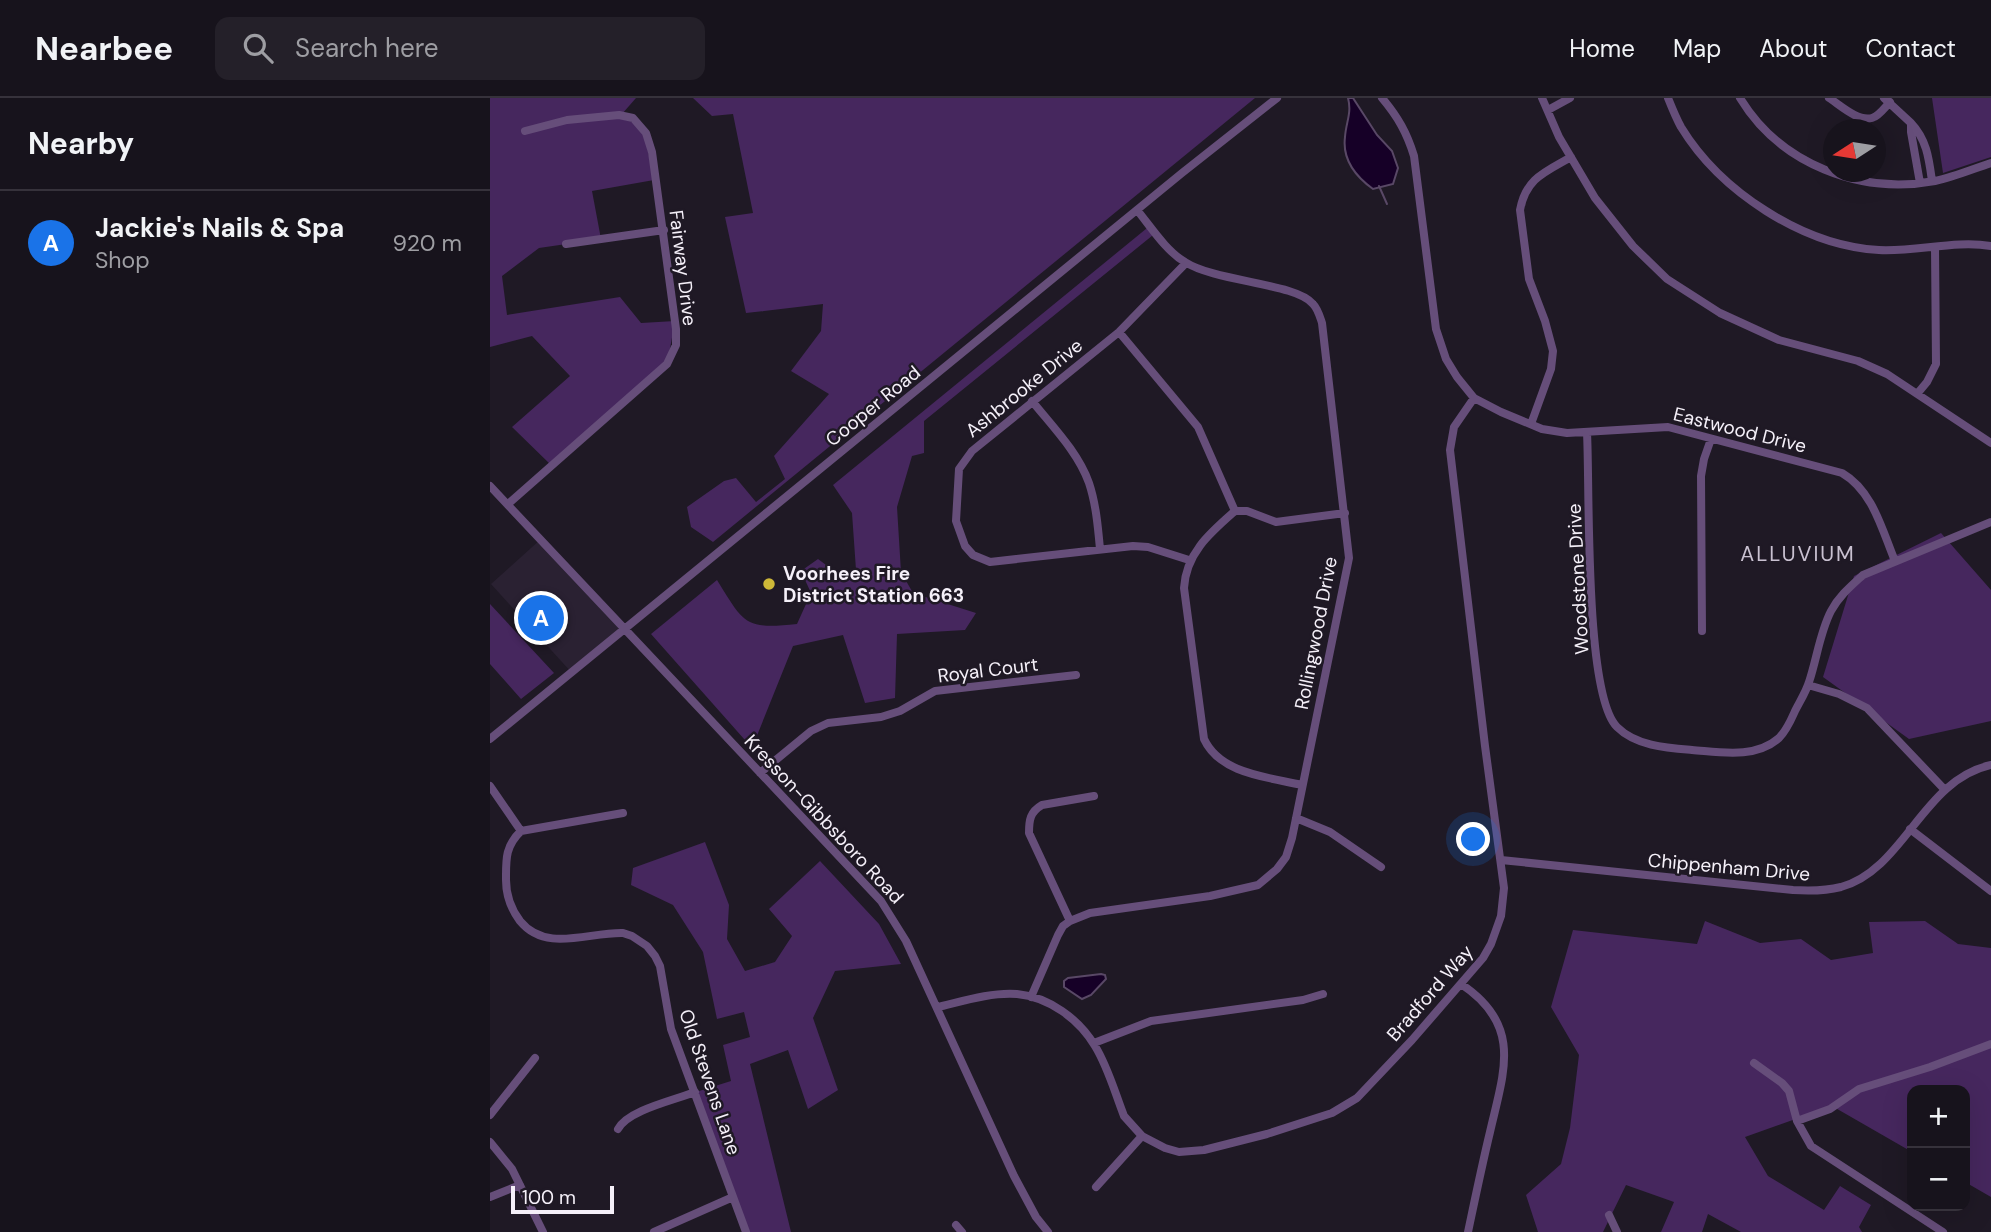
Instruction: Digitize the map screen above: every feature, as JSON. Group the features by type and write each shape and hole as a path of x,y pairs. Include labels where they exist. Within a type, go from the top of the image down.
{"street":[{"name":"Cooper Road","path":"490,739 1277,98"},
{"path":"1542,98 1595,198 1626,238 1667,279 1720,313 1779,341 1872,367 1991,443"},
{"path":"1548,110 1570,98"},
{"path":"1668,98 1683,130 1707,160 1755,204 1799,229 1836,242 1868,249 1991,246"},
{"path":"1740,98 1759,125 1773,138 1815,166 1838,175 1873,183 1920,183 1991,163"},
{"path":"1829,98 1853,113 1868,118 1874,117 1887,100 1922,134 1932,181"},
{"name":"Eastwood Drive","path":"1385,99 1407,133 1415,156 1436,329 1446,359 1474,398 1542,429 1567,433 1654,427 1678,429 1829,470 1853,480 1867,498 1895,561"},
{"name":"Fairway Drive","path":"508,504 667,364 674,352 676,330 649,138 633,118 619,115 567,120 526,131"},
{"path":"1912,123 1911,132 1920,183"},
{"path":"1531,424 1551,369 1553,351 1529,279 1520,210 1531,183 1571,157"},
{"name":"Rollingwood Drive","path":"1070,921 1090,913 1210,897 1258,885 1277,869 1286,857 1296,818 1349,558 1321,323 1313,303 1297,292 1219,276 1186,263 1177,257 1137,210"},
{"path":"566,244 663,230"},
{"path":"1917,394 1933,373 1936,364 1935,247"},
{"name":"Ashbrooke Drive","path":"1186,263 1119,332 972,451 959,469 956,521 961,538 973,555 990,562 1100,549 1148,547 1189,560"},
{"path":"1119,332 1198,427 1235,511"},
{"name":"Bradford Way","path":"938,1007 991,996 1017,994 1063,1011 1094,1044 1124,1116 1142,1136 1179,1152 1204,1150 1267,1134 1332,1113 1357,1098 1461,984 1483,958 1496,932 1504,888 1450,450 1454,427 1474,398"},
{"path":"1032,401 1072,452 1083,471 1092,496 1100,549"},
{"name":"Woodstone Drive","path":"1587,433 1592,619 1604,702 1618,728 1630,737 1647,743 1689,750 1744,752 1764,747 1781,736 1808,685 1826,623 1837,600 1863,575 1991,522"},
{"path":"1702,631 1701,476 1711,439"},
{"name":"Kresson-Gibbsboro Road","path":"490,486 881,901 901,931 938,1007 1014,1176 1036,1217 1048,1232"},
{"path":"1302,785 1230,766 1208,748 1200,722 1184,588 1185,574 1189,560 1216,527 1235,511 1247,511 1276,522 1345,513"},
{"name":"Royal Court","path":"760,773 811,731 828,723 881,717 900,711 935,691 1076,675"},
{"path":"1808,685 1839,694 1867,708 1945,790"},
{"name":"Chippenham Drive","path":"1501,860 1815,891 1841,887 1865,876 1881,862 1945,790 1970,772 1991,765"},
{"path":"490,786 521,831 623,813"},
{"path":"1031,997 1058,935 1070,921 1029,833 1029,823 1035,809 1042,805 1094,796"},
{"path":"1296,818 1331,832 1381,867"},
{"path":"1910,829 1991,891"},
{"name":"Old Stevens Lane","path":"521,831 511,840 506,854 506,888 512,908 526,928 542,938 560,939 623,933 647,946 655,956 660,966 671,1029 746,1232"},
{"path":"1461,984 1480,997 1490,1009 1499,1027 1504,1048 1503,1078 1468,1232"},
{"path":"1094,1044 1151,1021 1323,995"},
{"path":"1797,1121 1830,1109 1859,1089 1991,1044"},
{"path":"490,1115 535,1058"},
{"path":"1754,1063 1789,1091 1797,1121 1811,1146 1943,1232"},
{"path":"618,1129 625,1120 635,1114 695,1093"},
{"path":"1097,1187 1142,1136"},
{"path":"490,1142 512,1169 543,1232"},
{"path":"490,1196 520,1185"},
{"path":"654,1232 733,1197"},
{"path":"1609,1214 1617,1232"}],"shaded area":[{"path":"490,98 636,98 622,114 644,132 654,180 592,191 601,239 539,248 502,276 507,315 620,297 641,323 675,321 667,365 552,466 512,427 570,376 532,336 490,347"},
{"path":"693,98 1255,98 713,542 691,527 687,507 724,481 736,478 756,502 785,479 774,456 829,394 791,371 821,331 823,304 746,313 725,217 753,213 733,114 712,116"},
{"path":"1348,98 1353,98 1377,135 1392,151 1398,168 1393,184 1373,189 1351,167 1345,145"},
{"path":"1932,98 1991,98 1991,157 1943,173"},
{"path":"1152,224 1158,231 924,421 924,453 912,456 897,507 901,572 913,593 976,613 965,630 897,634 895,698 865,703 843,635 793,646 752,748 651,634 717,580 733,606 747,620 766,626 797,624 811,593 801,571 818,559 845,579 856,570 852,513 833,485"},
{"path":"1941,533 1991,590 1991,721 1909,739 1823,677 1854,576"},
{"path":"541,539 626,629 572,673 491,584"},
{"path":"490,604 554,673 521,699 490,664"},
{"path":"705,842 729,905 727,939 745,971 775,962 792,936 769,909 820,861 879,924 901,964 835,971 813,1018 838,1090 808,1109 788,1050 750,1064 791,1232 747,1232 696,1092 731,1081 723,1045 750,1037 744,1012 717,1019 703,952 673,905 631,885 633,868"},
{"path":"1705,921 1760,943 1801,939 1831,960 1873,953 1869,922 1925,921 1958,944 1991,948 1991,1197 1970,1185 1970,1085 1907,1085 1907,1149 1832,1106 1745,1137 1768,1176 1824,1210 1840,1186 1871,1205 1859,1227 1862,1232 1741,1232 1708,1214 1702,1232 1661,1232 1674,1202 1626,1185 1603,1232 1538,1232 1526,1195 1561,1164 1570,1128 1579,1055 1551,1007 1573,930 1697,944"},
{"path":"1105,975 1106,979 1091,995 1082,999 1064,987 1064,981 1068,978"}],"waterway":[{"path":"1379,186 1387,204"}],"place":[{"name":"Voorhees Fire District Station 663","path":"769,584"},
{"name":"Jackie's Nails & Spa","path":"541,618"}],"district":[{"name":"ALLUVIUM","path":"1798,554"}]}
